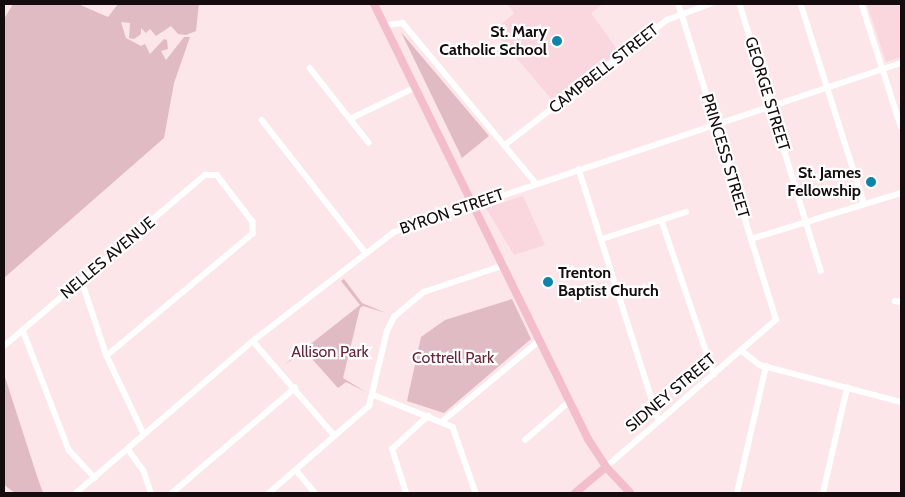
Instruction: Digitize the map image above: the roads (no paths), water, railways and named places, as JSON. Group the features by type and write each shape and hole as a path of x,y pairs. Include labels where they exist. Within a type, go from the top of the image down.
{"main road":[{"path":"374,4 387,26 569,402 606,467 630,493"},
{"name":"SIDNEY STREET","path":"575,493 606,467"}],"street":[{"name":"PRINCESS STREET","path":"678,4 774,308"},
{"name":"CAMPBELL STREET","path":"505,145 667,20 710,4"},
{"name":"GEORGE STREET","path":"740,4 821,271"},
{"path":"801,4 864,204"},
{"path":"862,4 901,126"},
{"path":"387,26 403,23 536,184"},
{"name":"BYRON STREET","path":"76,493 253,341 365,252 394,232 901,63"},
{"path":"310,68 352,118 369,143"},
{"path":"352,118 416,87"},
{"path":"262,120 365,252"},
{"path":"579,169 660,421"},
{"name":"NELLES AVENUE","path":"4,346 205,175 214,174 253,222 253,234 107,356"},
{"path":"751,239 901,193"},
{"path":"602,239 686,212"},
{"path":"662,221 714,374"},
{"path":"269,493 369,406 374,395 387,331 394,317 424,292 504,265"},
{"path":"82,281 107,356 144,434"},
{"name":"SIDNEY STREET","path":"606,467 776,320 774,308"},
{"path":"23,330 69,450 95,478"},
{"path":"253,341 335,436"},
{"path":"444,420 539,341"},
{"path":"742,351 755,362 766,366 901,402"},
{"path":"738,493 766,366"},
{"path":"172,493 294,388"},
{"path":"823,493 847,388"},
{"path":"374,395 428,416 444,420 453,427 476,493"},
{"path":"525,440 569,402"},
{"path":"406,493 392,448 428,416"},
{"path":"128,449 144,471 151,493"},
{"path":"296,470 315,493"}],"place":[{"name":"St. Mary Catholic School","path":"557,41"},
{"name":"St. James Fellowship","path":"871,182"},
{"name":"Trenton Baptist Church","path":"548,282"}],"park label":[{"name":"Allison Park","path":"330,352"},
{"name":"Cottrell Park","path":"453,358"}]}
